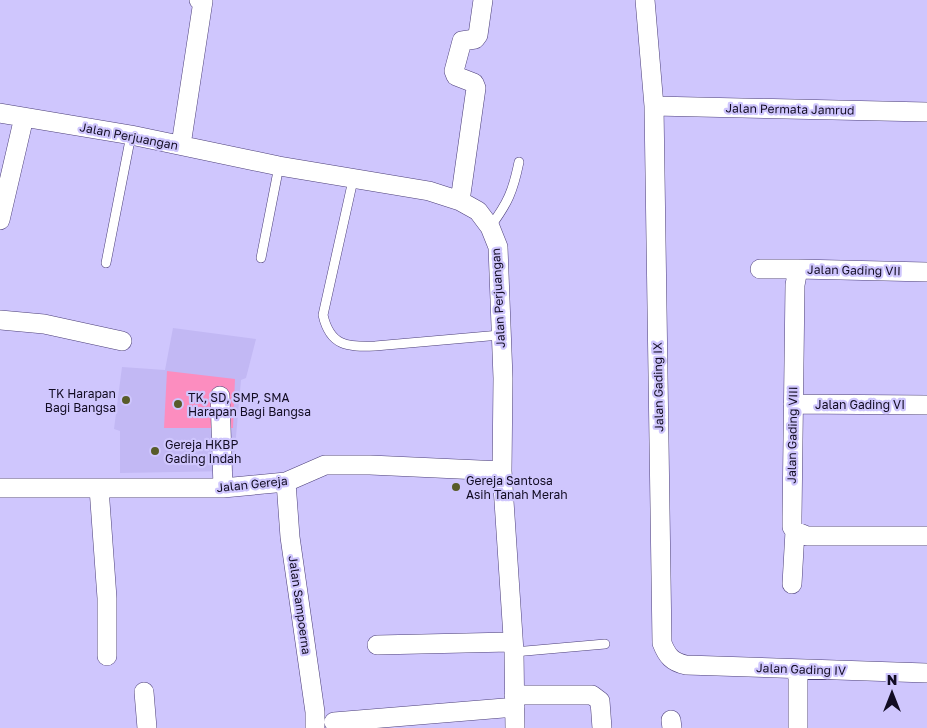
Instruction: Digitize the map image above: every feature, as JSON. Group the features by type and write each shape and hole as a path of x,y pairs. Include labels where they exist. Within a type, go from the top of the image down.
{"street":[{"path":"181,146 202,0"},
{"path":"460,201 476,88 474,82 456,76 454,71 462,41 475,39 478,35 483,0"},
{"name":"Jalan Gading IX","path":"645,0 654,106 662,643 666,654 675,662"},
{"name":"Jalan Permata Jamrud","path":"654,106 927,112"},
{"name":"Jalan Perjuangan","path":"0,113 131,135 353,180 429,191 460,201 478,211 490,227 498,247 503,396 502,471 516,728"},
{"path":"0,220 24,117"},
{"name":"Jalan Gading VII","path":"760,269 797,277 927,272"},
{"name":"Jalan Gading VIII","path":"792,584 795,531 792,527 792,517 797,277"},
{"path":"0,320 44,324 122,341"},
{"path":"220,396 223,488"},
{"name":"Jalan Gading VI","path":"793,404 927,405"},
{"name":"Jalan Gereja","path":"0,488 223,488 286,482 325,466 370,465 502,471"},
{"name":"Jalan Sampoerna","path":"286,482 290,538 315,712 315,728"},
{"path":"99,488 107,598 107,656"},
{"path":"795,531 808,536 927,536"},
{"path":"377,645 513,647"},
{"name":"Jalan Gading IV","path":"675,662 686,665 927,673"},
{"path":"798,669 798,728"},
{"path":"144,692 147,728"},
{"path":"334,722 515,701 592,696 600,701 602,728"}],"lane":[{"path":"106,263 131,135"},
{"path":"490,227 504,208 514,186 519,162"},
{"path":"261,258 279,166"},
{"path":"353,180 323,315 326,329 337,342 356,347 500,335"},
{"path":"513,647 605,644"}],"shaded area":[{"name":"TK, SD, SMP, SMA Harapan Bagi Bangsa","path":"173,328 256,339 246,378 241,380 233,471 120,473 120,431 114,429 122,367 165,370"},
{"path":"167,371 235,379 233,428 164,428"}],"place":[{"name":"TK Harapan Bagi Bangsa","path":"126,400"},
{"name":"TK, SD, SMP, SMA Harapan Bagi Bangsa","path":"178,404"},
{"name":"Gereja HKBP Gading Indah","path":"155,451"},
{"name":"Gereja Santosa Asih Tanah Merah","path":"456,487"}]}
